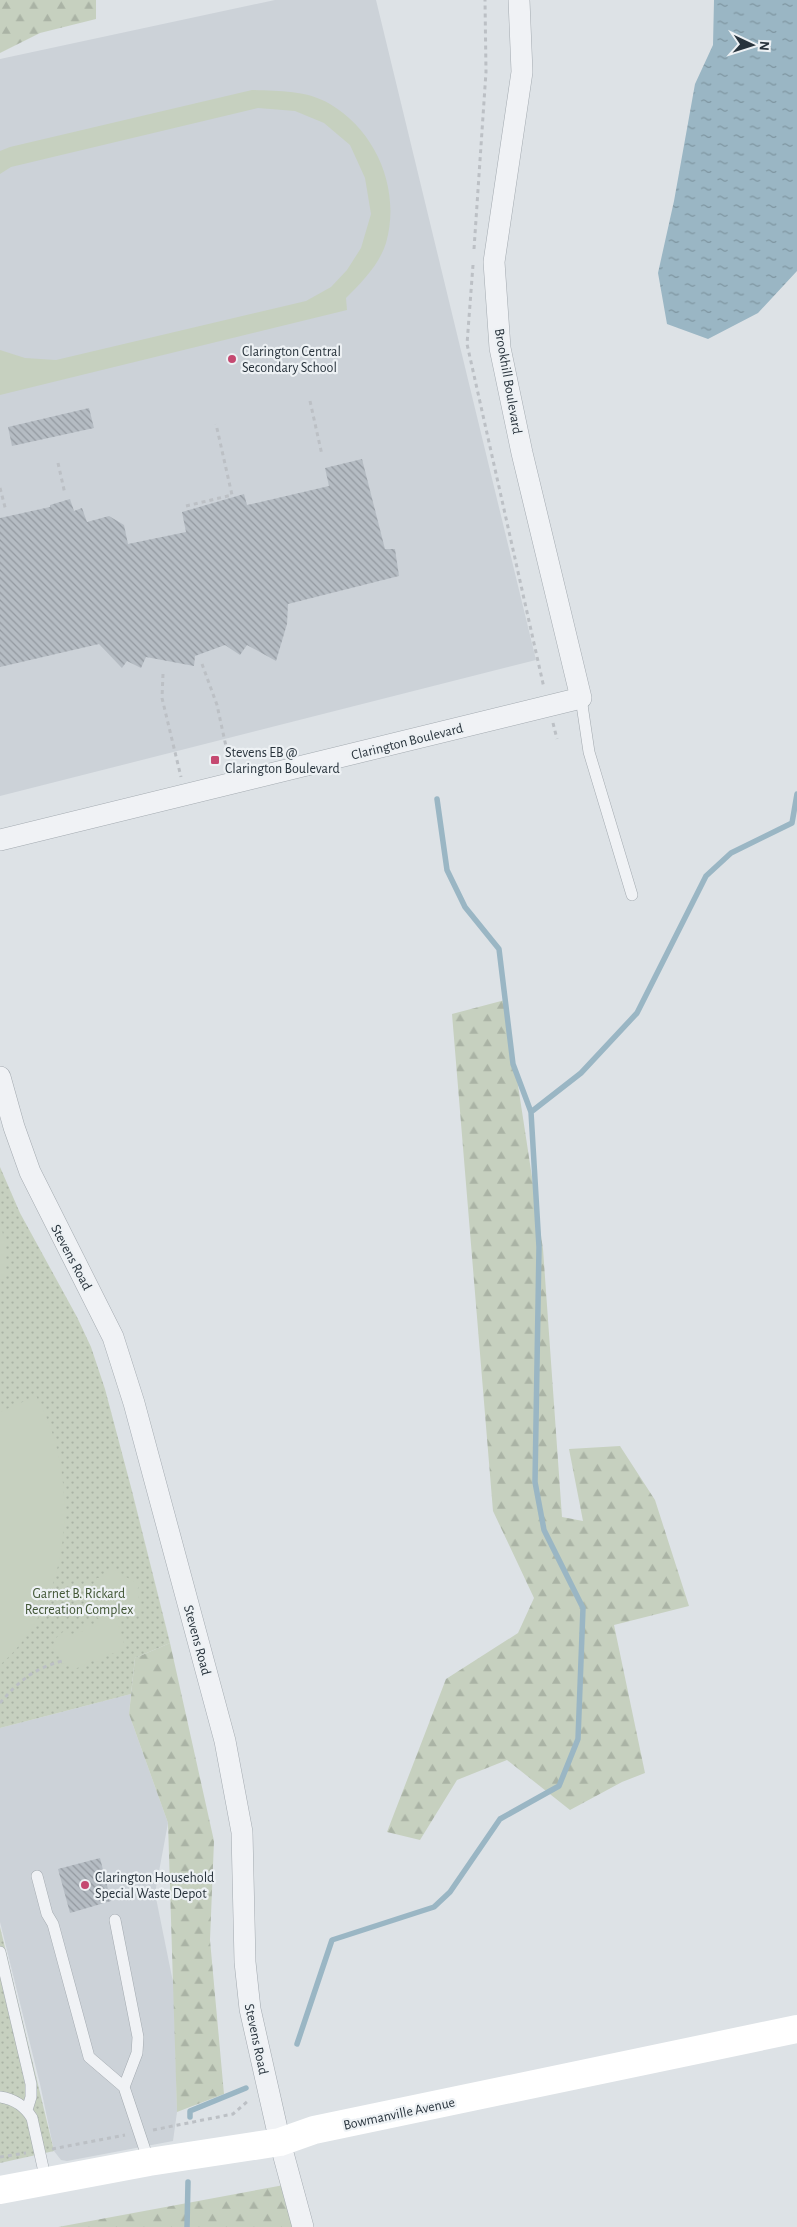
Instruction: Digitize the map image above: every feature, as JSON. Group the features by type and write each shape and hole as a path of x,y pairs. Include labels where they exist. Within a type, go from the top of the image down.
{"main road":[{"name":"Bowmanville Avenue","path":"0,2190 149,2162 280,2142 314,2130 797,2029"}],"street":[{"name":"Brookhill Boulevard","path":"518,0 522,72 494,262 500,348 522,452 581,698"},
{"name":"Clarington Boulevard","path":"0,840 581,698"},
{"name":"Stevens Road","path":"0,1077 30,1172 113,1337 134,1403 225,1741 242,1832 245,1962 250,2009 280,2142 303,2227"}],"lane":[{"path":"581,698 589,752 632,895"},
{"path":"37,1876 47,1914 53,1924 89,2057 124,2087 149,2162"},
{"path":"115,1920 138,2037 137,2053 124,2087"},
{"path":"0,1952 31,2084 31,2097 27,2110"},
{"path":"0,2097 13,2099 27,2110 35,2126 46,2181"}],"path":[{"path":"310,401 322,455"},
{"path":"186,506 232,495 216,424"},
{"path":"58,463 65,494"},
{"path":"0,488 6,512"},
{"path":"202,664 217,705 227,751"},
{"path":"164,674 162,698 185,795"},
{"path":"0,1703 23,1679 35,1670 62,1661"},
{"path":"155,2129 234,2114 249,2100"},
{"path":"56,2148 131,2133"},
{"path":"0,2157 25,2153"}],"shaded area":[{"name":"Clarington Central Secondary School","path":"275,0 376,0 536,660 0,796 0,59"},
{"path":"131,1694 129,1714 168,1823 155,1893 174,1987 177,2112 173,2141 67,2161 61,2160 54,2151 40,2084 0,1922 0,1728"}],"green space":[{"path":"0,0 96,0 96,19 40,33 0,53"},
{"path":"252,90 302,94 321,99 330,104 347,116 361,130 381,164 387,183 390,203 390,223 386,243 374,266 346,298 347,310 0,395 0,350 25,358 56,360 306,301 331,287 347,270 361,248 371,214 365,178 350,145 324,123 295,111 258,108 11,167 0,174 0,151 10,147"},
{"path":"505,1000 543,1249 562,1517 583,1521 569,1449 620,1446 655,1500 689,1606 614,1625 645,1773 622,1782 570,1810 507,1760 457,1780 420,1840 387,1832 446,1679 518,1633 534,1598 493,1511 452,1014"},
{"name":"Garnet B. Rickard Recreation Complex","path":"0,1167 20,1213 77,1317 91,1347 105,1389 170,1643 135,1658 131,1694 0,1728"},
{"path":"0,1220 6,1250 6,1279 0,1280"},
{"path":"36,1396 51,1428 60,1463 64,1500 63,1537 56,1574 43,1608 25,1639 0,1665 0,1412"},
{"path":"110,1568 140,1585 137,1590 142,1611 120,1616 117,1620 126,1650 107,1655 100,1662 88,1660 84,1666 70,1670 68,1663 62,1664 58,1651 53,1649 56,1638 64,1631 68,1635 83,1631 87,1623 95,1627 100,1619 84,1610 95,1593 92,1586 97,1578 104,1578"},
{"path":"170,1643 214,1841 210,1940 224,2094 177,2112 168,1823 129,1714 135,1658"},
{"path":"0,1927 54,2151 0,2163"},
{"path":"284,2185 295,2227 58,2227"}],"water":[{"path":"714,0 797,0 797,271 758,313 708,339 667,324 658,273 674,201 695,84 713,45"}],"building":[{"path":"89,408 94,428 12,446 8,427"},
{"path":"362,459 385,549 395,549 399,576 288,604 287,624 276,661 247,645 240,655 225,645 195,656 194,666 146,657 141,668 127,661 122,668 99,644 0,667 0,518 50,507 50,505 70,499 74,511 82,508 87,522 109,516 124,525 128,544 186,532 182,512 244,494 247,505 329,486 325,468"},
{"name":"Clarington Household Special Waste Depot","path":"100,1858 111,1901 70,1913 58,1869"}],"waterway":[{"path":"531,1112 581,1073 637,1013 706,876 731,853 792,823 797,794"},
{"path":"297,2044 332,1940 434,1907 450,1892 500,1819 559,1786 578,1739 583,1608 544,1530 535,1482 539,1247 531,1112 513,1064 499,949 465,907 447,870 437,799"},
{"path":"190,2117 190,2111 246,2088"},
{"path":"187,2227 188,2182"}],"place":[{"name":"Clarington Central Secondary School","path":"232,359"},
{"name":"Stevens EB @ Clarington Boulevard","path":"215,760"},
{"name":"Clarington Household Special Waste Depot","path":"85,1885"}]}
